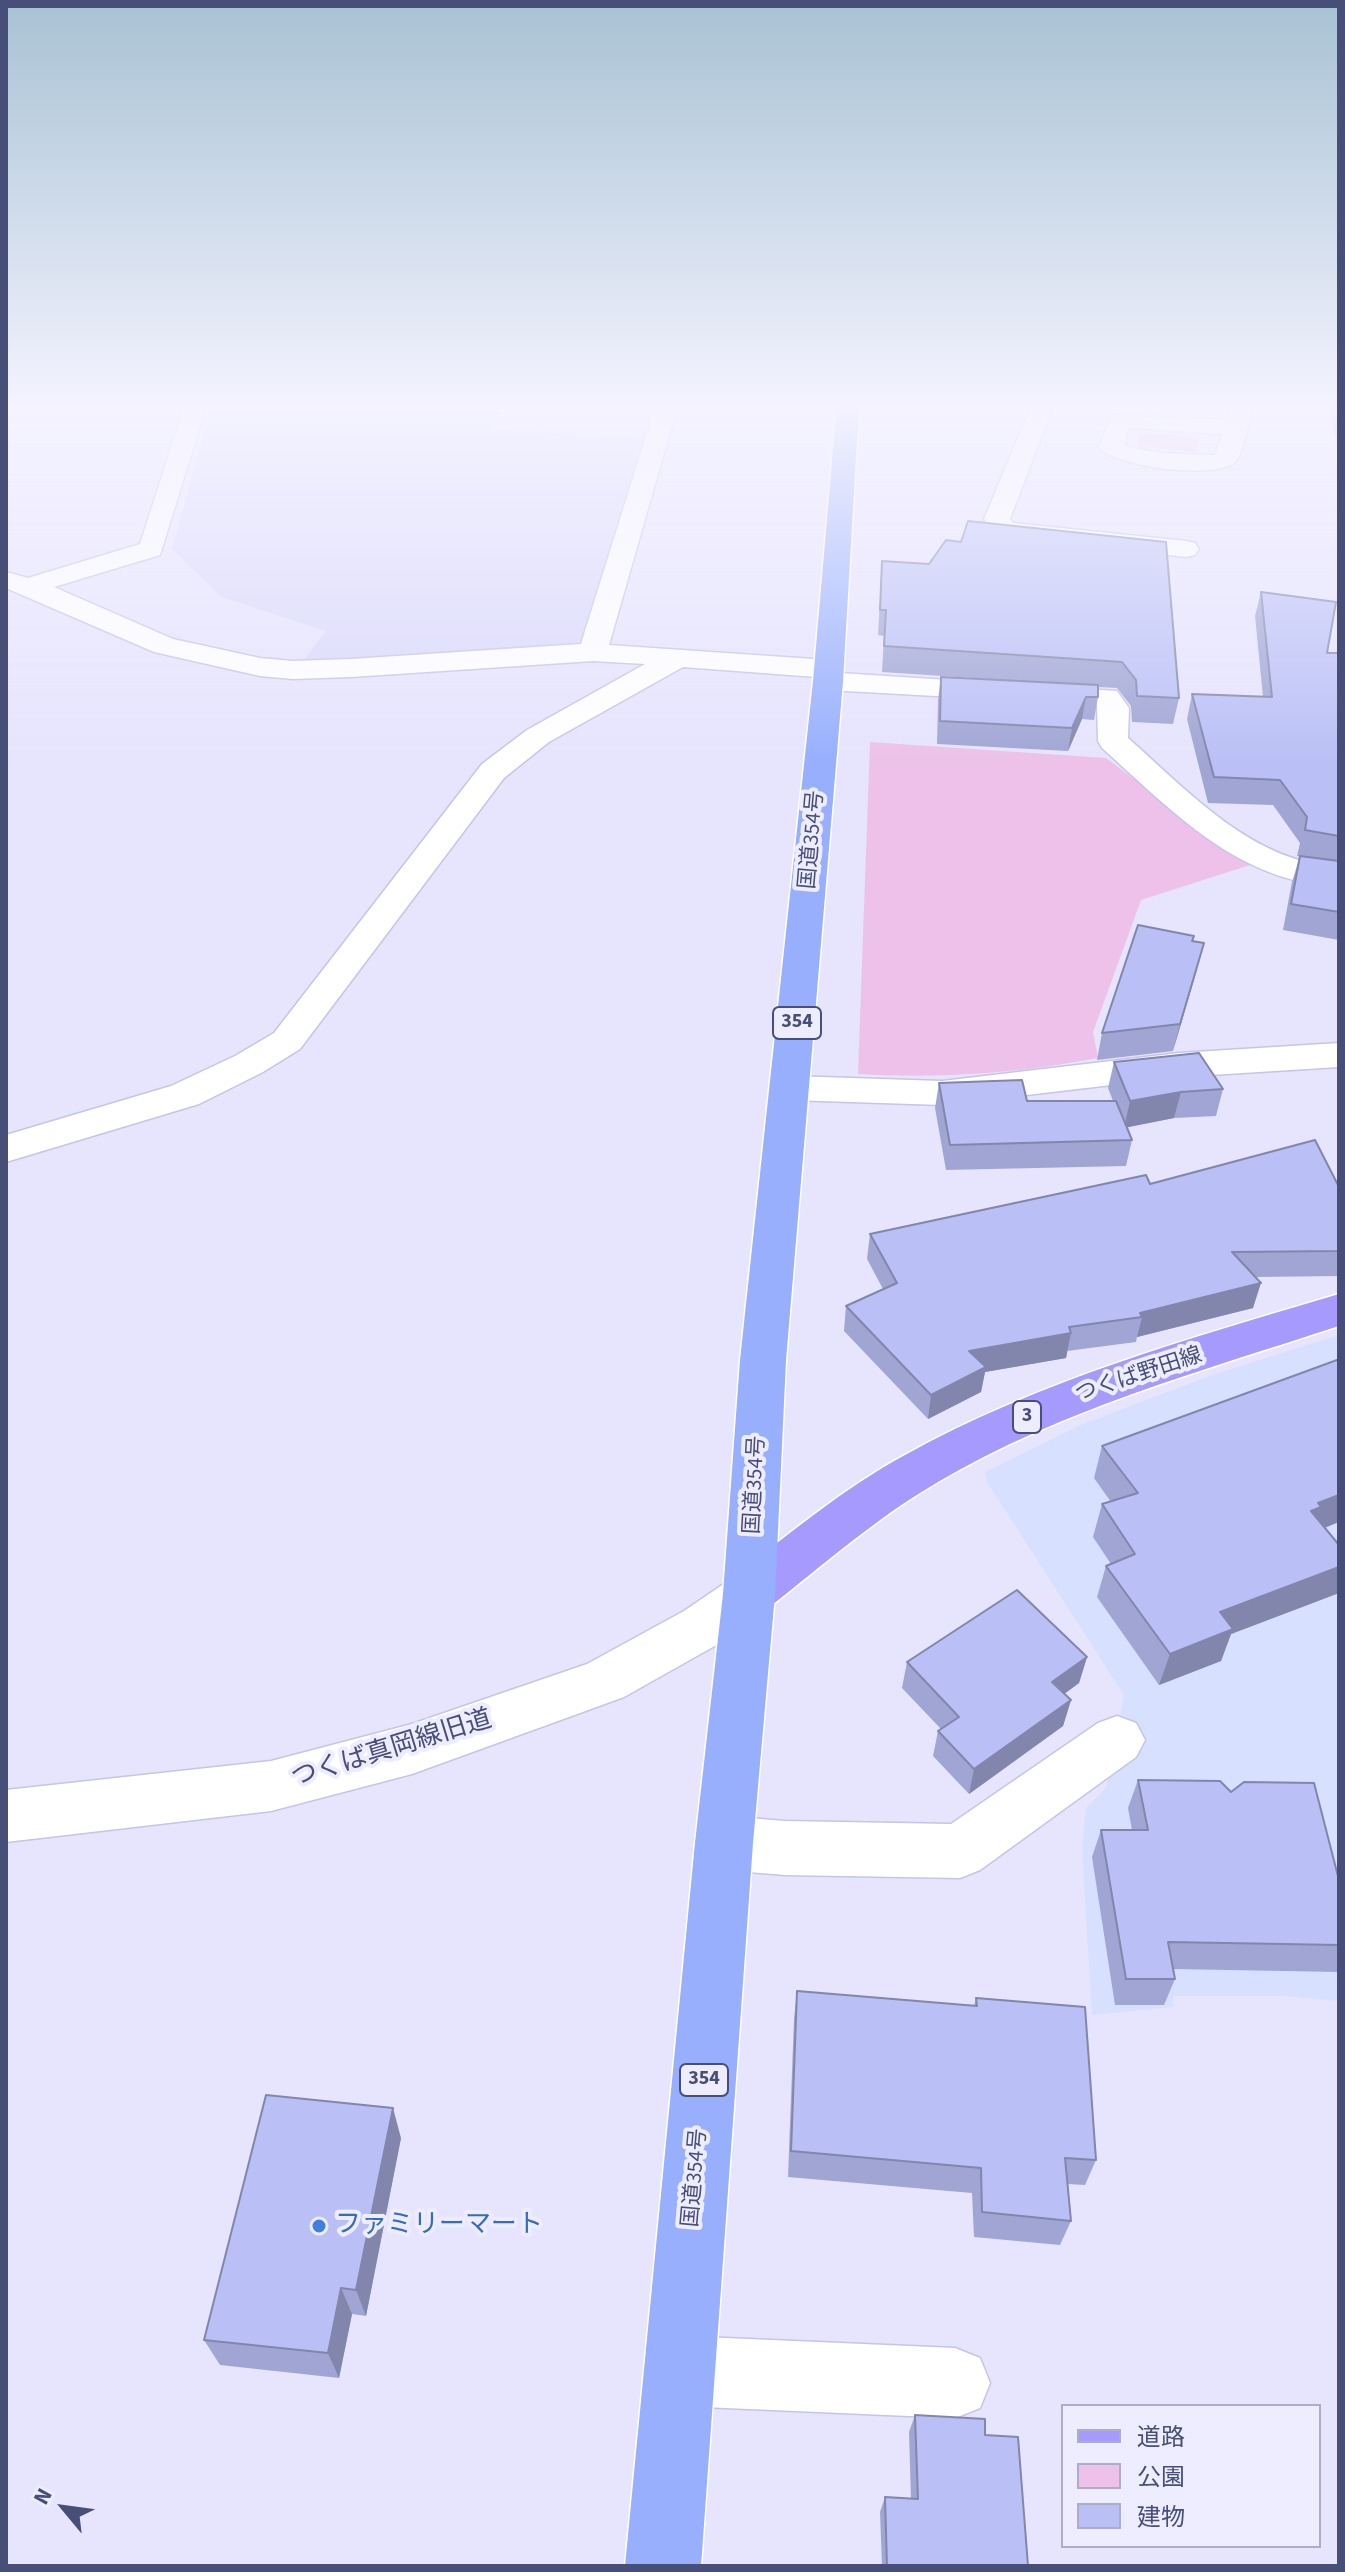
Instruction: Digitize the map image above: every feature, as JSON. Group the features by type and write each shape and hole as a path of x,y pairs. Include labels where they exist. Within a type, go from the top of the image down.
{"highway":[{"name":"国道354号","path":"663,2566 724,1843 749,1594 763,1360 791,1088 839,524"}],"main road":[{"name":"つくば野田線","path":"749,1594 919,1469 970,1443 1069,1398 1339,1310"}],"street":[{"path":"18,583 151,549 159,524"},
{"path":"593,652 631,524"},
{"path":"1001,524 1005,530 1186,549"},
{"path":"18,583 164,646 260,667 293,670 351,668 593,652 828,675 1107,697 1114,708 1113,741 1196,814 1285,869 1316,876 1339,876"},
{"path":"6,1149 185,1095 249,1064 287,1041 493,771 538,736 676,659"},
{"path":"791,1088 942,1093 1179,1065 1339,1055"},
{"name":"つくば真岡線旧道","path":"6,1816 271,1786 412,1749 605,1681 702,1627 749,1594"},
{"path":"724,1843 785,1848 960,1851 1117,1740"},
{"path":"680,2371 955,2383"}],"shaded area":[{"path":"179,524 620,524 584,643 372,660 302,662 326,631 221,597 172,549"},
{"path":"1339,1335 1339,2001 1285,1996 1174,1996 1173,2007 1092,2015 1082,1848 1086,1808 1106,1788 1124,1695 987,1482 985,1472 1083,1424 1215,1374"}],"green space":[{"path":"870,742 1106,758 1250,865 1141,900 1093,1032 1098,1058 978,1074 858,1074"}],"building":[{"path":"967,524 997,524 1166,542 1179,698 1137,696 1136,680 1122,662 884,646 886,610 880,610 882,561 929,564 946,540 961,542"},
{"path":"1261,592 1336,602 1327,653 1339,653 1339,836 1305,830 1307,817 1280,780 1214,777 1192,694 1272,697"},
{"path":"941,677 1098,685 1098,697 1086,697 1072,728 940,721"},
{"path":"1300,856 1339,861 1339,912 1291,904"},
{"path":"1138,925 1194,936 1192,941 1204,943 1180,1024 1102,1033"},
{"path":"1199,1053 1223,1089 1130,1101 1114,1062"},
{"path":"1022,1080 1027,1101 1116,1101 1132,1140 950,1145 939,1083"},
{"path":"1315,1140 1339,1187 1339,1251 1232,1252 1261,1283 1140,1313 1142,1317 1069,1327 1071,1333 969,1351 986,1367 931,1395 846,1306 897,1283 870,1234 1146,1175 1150,1184"},
{"path":"1337,1360 1339,1495 1318,1503 1321,1507 1311,1511 1339,1545 1339,1567 1220,1612 1233,1629 1170,1654 1106,1566 1135,1554 1102,1504 1138,1493 1102,1446"},
{"path":"1017,1590 1087,1657 1052,1682 1071,1700 974,1769 938,1731 959,1717 907,1662"},
{"path":"1138,1780 1220,1781 1231,1792 1244,1782 1314,1783 1339,1880 1339,1945 1168,1942 1175,1979 1126,1979 1101,1830 1148,1830"},
{"path":"797,1991 977,2006 976,1998 1085,2007 1096,2160 1065,2158 1071,2221 982,2212 981,2168 791,2151"},
{"name":"ファミリーマート","path":"266,2095 393,2108 356,2290 341,2288 328,2353 204,2340"},
{"path":"915,2415 985,2419 985,2435 1018,2437 1028,2566 887,2566 885,2497 918,2499"}],"place":[{"name":"ファミリーマート","path":"319,2226"}]}
